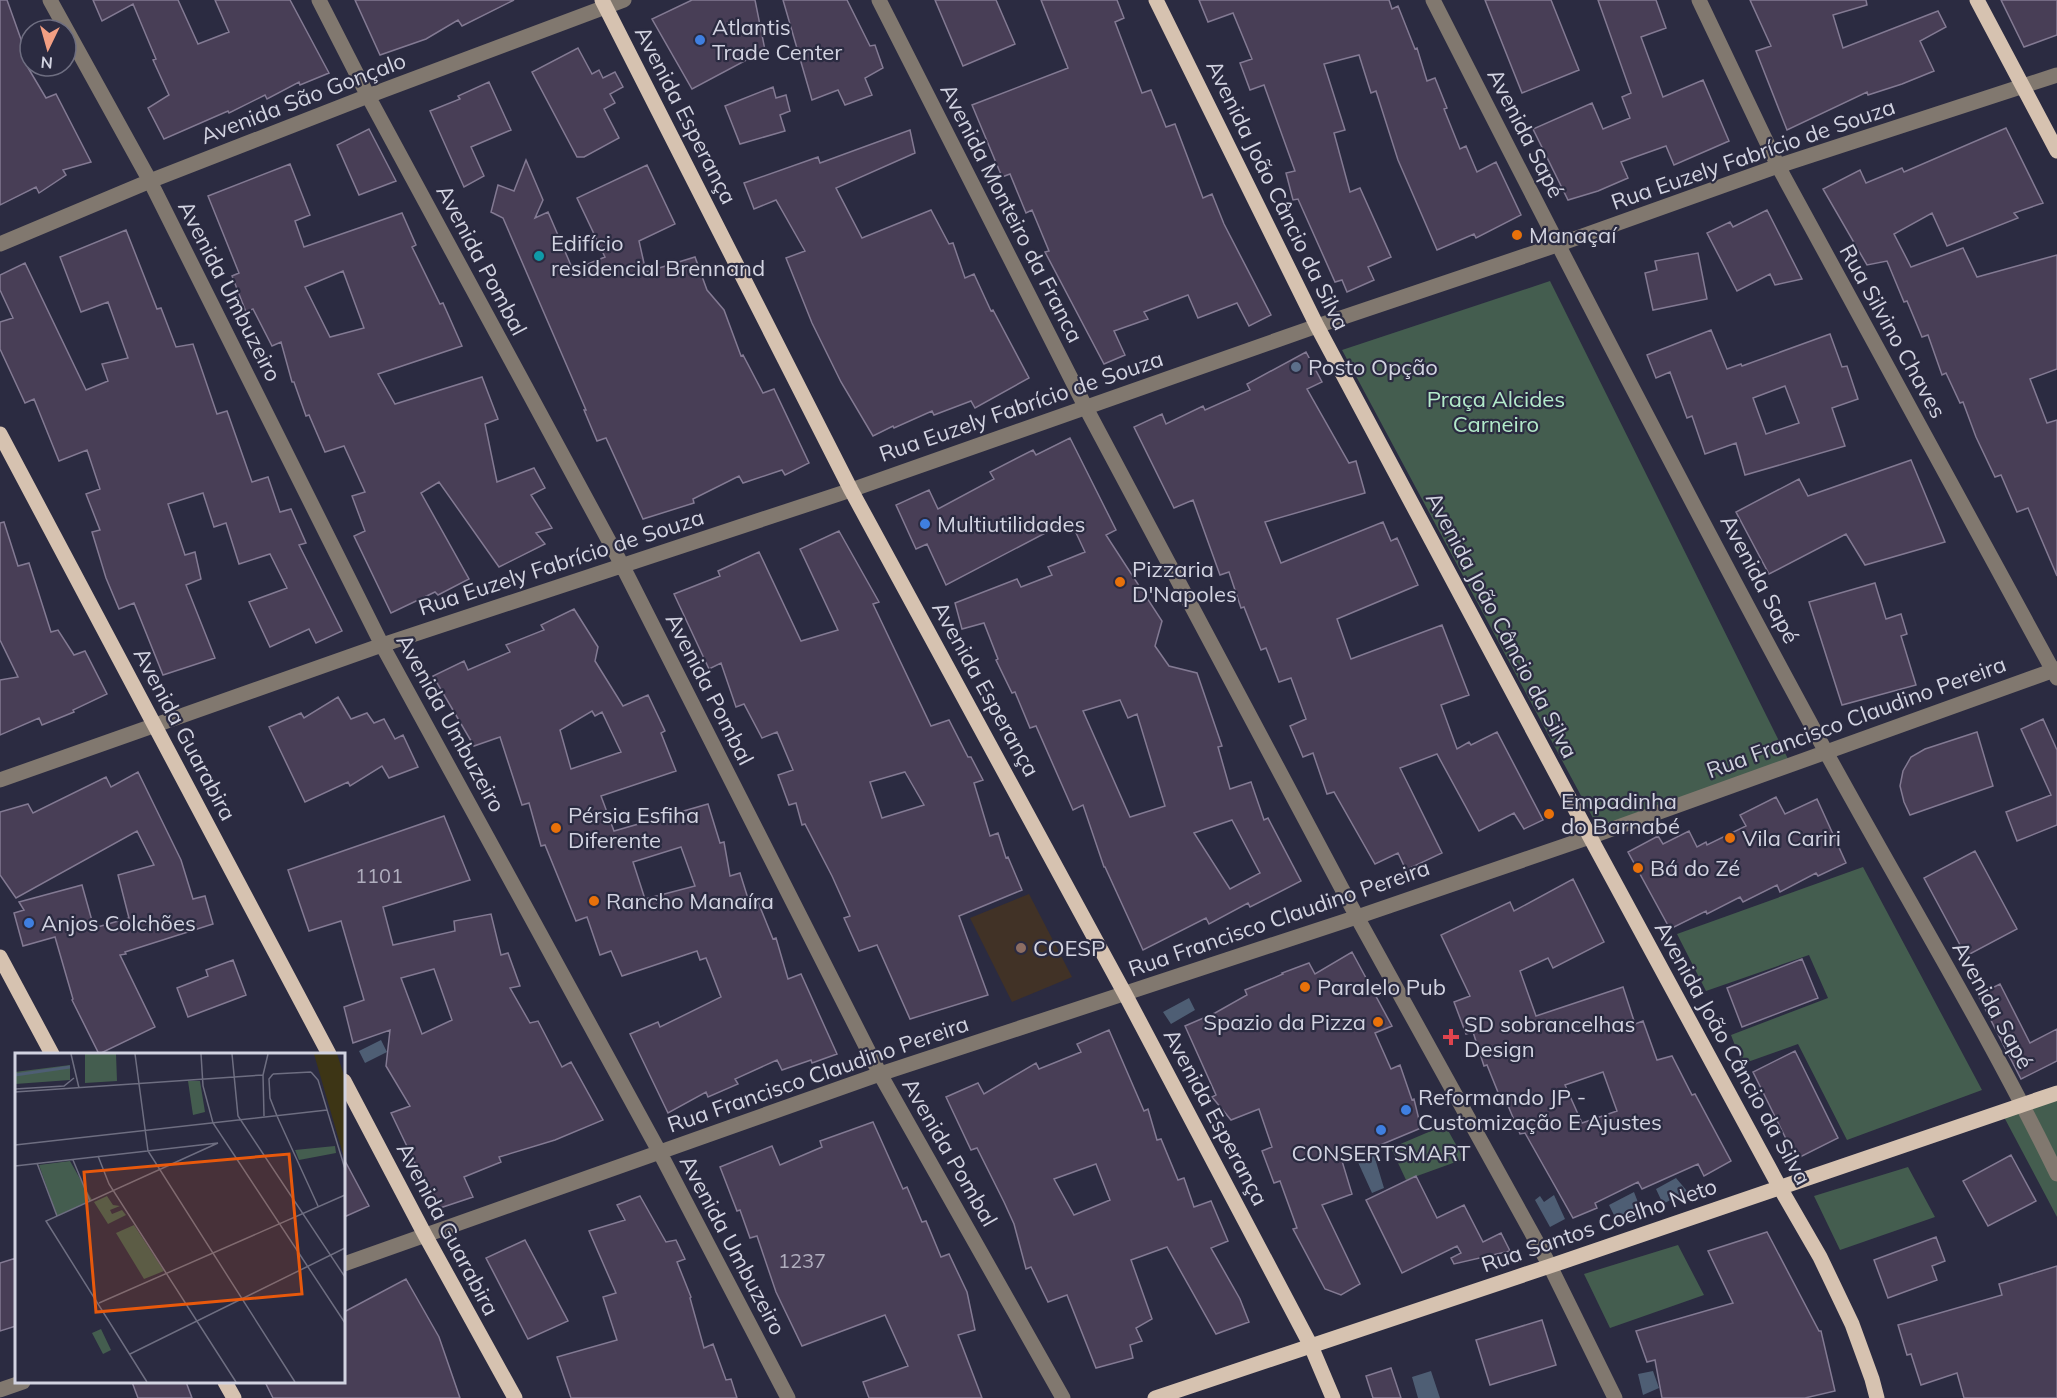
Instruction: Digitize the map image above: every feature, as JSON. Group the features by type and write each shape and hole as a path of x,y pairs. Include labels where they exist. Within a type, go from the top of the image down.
{"main road":[{"name":"Avenida João Câncio da Silva","path":"1156,0 1317,326 1590,837 1779,1186 1820,1257 1852,1324 1877,1398"},
{"path":"1977,0 2057,151"},
{"name":"Avenida Esperança","path":"604,4 851,490 1125,994 1311,1346 1333,1398"},
{"name":"Avenida Guarabira","path":"0,434 328,1053"},
{"path":"0,957 51,1053"},
{"name":"Avenida Guarabira","path":"345,1083 425,1235 515,1398"},
{"name":"Rua Santos Coelho Neto","path":"1155,1398 2057,1093"},
{"path":"226,1383 234,1398"}],"street":[{"name":"Avenida Umbuzeiro","path":"50,0 150,182 382,645 660,1153 788,1398"},
{"name":"Avenida Pombal","path":"319,0 368,96 622,565 880,1074 1063,1398"},
{"name":"Avenida São Gonçalo","path":"0,244 368,96 604,4 624,0"},
{"name":"Avenida Monteiro da Franca","path":"879,0 1086,408 1357,917 1550,1266 1615,1398"},
{"name":"Avenida Sapé","path":"1433,0 1557,245 1826,752 2023,1105 2057,1174"},
{"name":"Rua Silvino Chaves","path":"1699,0 1778,166 2056,672"},
{"name":"Rua Euzely Fabrício de Souza","path":"0,780 382,645 851,490 1778,166 2057,75"},
{"name":"Rua Francisco Claudino Pereira","path":"345,1264 880,1074 1357,917 2056,672"},
{"path":"0,1390 20,1383"}],"shaded area":[{"name":"COESP","path":"1029,894 1072,977 1012,1002 970,918"}],"green space":[{"name":"Praça Alcides Carneiro","path":"1550,281 1791,765 1601,833 1342,350"},
{"path":"1863,867 1982,1090 1847,1140 1798,1044 1742,1064 1731,1035 1828,998 1809,955 1706,991 1677,934"},
{"path":"2057,1098 2057,1217 2004,1117"},
{"path":"1445,1125 1464,1159 1406,1180 1391,1148"},
{"path":"1908,1167 1935,1217 1840,1250 1814,1196"},
{"path":"1678,1245 1704,1295 1610,1328 1584,1274"}],"water":[{"path":"1189,998 1195,1010 1171,1024 1163,1012"},
{"path":"381,1040 387,1052 365,1063 359,1051"},
{"path":"1374,1155 1384,1188 1372,1193 1357,1160"},
{"path":"1676,1178 1687,1191 1663,1204 1656,1189"},
{"path":"1634,1192 1639,1205 1616,1219 1609,1205"},
{"path":"1554,1195 1565,1219 1550,1227 1535,1200 1540,1196 1544,1202"},
{"path":"1431,1371 1440,1398 1418,1398 1412,1377"},
{"path":"1653,1371 1659,1388 1643,1395 1638,1374"}],"building":[{"path":"0,0 7,0 18,31 18,78 34,78 46,98 56,94 91,162 63,170 66,175 39,193 36,187 0,205"},
{"path":"93,0 178,0 198,44 229,32 215,0 290,0 329,73 300,85 299,82 267,99 265,95 229,113 228,111 164,139 148,108 169,95 153,60 156,59 133,4 102,21"},
{"path":"355,0 514,0 462,26 458,20 426,39 380,55"},
{"name":"Atlantis Trade Center","path":"692,0 755,0 765,50 692,89 652,19"},
{"path":"783,0 847,0 870,46 875,45 883,68 865,78 872,95 845,105 838,90 812,100"},
{"path":"935,0 996,0 1015,44 963,66"},
{"path":"1041,0 1117,0 1124,18 1115,22 1142,93 1151,90 1166,127 1175,124 1203,198 1212,194 1224,224 1271,315 1249,326 1237,303 1198,318 1188,295 1144,312 1148,319 1114,331 1125,355 1104,364 1045,252 1049,251 1032,210 1026,213 1010,174 1002,177 972,105 1068,68"},
{"path":"1199,0 1389,0 1392,9 1398,6 1415,49 1417,48 1427,81 1435,78 1447,108 1444,109 1460,149 1466,146 1477,172 1496,162 1521,215 1476,238 1474,234 1437,250 1398,160 1376,91 1371,93 1359,55 1324,64 1345,130 1334,133 1350,192 1360,188 1391,257 1368,267 1374,280 1347,292 1342,280 1335,282 1298,199 1293,200 1286,173 1295,171 1264,85 1250,90 1240,63 1252,59 1233,13 1208,22"},
{"path":"1485,0 1551,0 1579,70 1522,93"},
{"path":"1598,0 1656,0 1666,28 1641,37 1663,97 1703,80 1729,141 1674,165 1666,146 1621,162 1628,178 1598,191 1568,200 1533,129 1592,103 1603,129 1630,118 1622,97 1631,93"},
{"path":"1750,0 1866,0 1867,5 1833,15 1843,48 1938,11 1946,27 1920,41 1934,71 1868,95 1867,92 1787,130 1756,51 1771,46"},
{"path":"2001,0 2057,0 2057,35 2024,47"},
{"path":"578,48 592,74 599,70 603,78 615,72 623,87 610,94 615,103 604,109 619,138 584,157 577,157 532,72"},
{"path":"489,82 511,130 471,147 484,176 464,187 430,111 460,99 458,96"},
{"path":"773,87 776,98 786,95 790,111 780,115 785,131 740,144 725,106"},
{"path":"2006,128 2043,203 2014,213 2018,218 1947,246 1932,213 1894,234 1911,267 1963,248 1977,277 2057,255 2057,369 2030,379 2047,423 2057,420 2057,576 2028,508 2017,512 2001,475 1995,477 1963,402 1960,403 1946,373 1942,375 1928,335 1922,337 1887,261 1867,265 1823,189 1860,170 1866,183 1902,168 1904,172"},
{"path":"369,129 396,181 359,195 337,145"},
{"path":"910,130 915,153 836,188 862,238 931,210 949,244 953,243 965,278 974,274 991,311 993,310 1029,378 975,408 971,401 934,415 932,411 873,436 841,382 812,323 786,258 805,251 776,200 754,209 744,183 818,157 820,163"},
{"path":"526,160 543,200 535,218 548,212 573,270 605,257 577,198 647,165 675,224 639,241 646,272 695,257 707,290 724,310 741,356 743,355 763,393 774,389 809,463 785,475 782,470 743,483 739,476 693,499 694,503 643,519 606,438 597,441 584,410 586,410 503,218 491,212 498,185 514,191"},
{"path":"290,164 310,215 295,221 304,247 402,213 416,245 412,247 440,304 443,303 462,346 378,374 395,404 482,377 498,419 485,424 497,482 534,468 545,488 531,495 552,528 536,533 545,544 499,567 439,482 421,493 469,579 438,595 435,592 391,613 354,536 365,531 352,496 365,492 344,446 325,452 309,415 306,416 294,382 292,382 281,342 272,346 253,309 246,312 232,276 239,273 208,196","holes":["343,271 364,328 330,337 305,287"]},
{"path":"1767,210 1802,279 1775,285 1770,274 1737,291 1707,233 1730,222 1733,227"},
{"path":"126,230 157,309 161,308 176,347 193,344 217,414 227,411 252,482 268,477 280,512 291,509 306,543 299,545 342,631 316,643 309,629 270,647 249,602 287,588 270,554 239,564 226,523 214,527 203,493 168,504 185,555 195,552 201,579 186,585 215,658 163,675 134,603 119,609 106,578 92,532 100,530 86,494 100,489 87,450 59,461 34,399 25,403 0,349 0,322 13,318 0,290 0,275 25,263 86,390 108,381 102,364 128,358 108,302 81,312 60,257"},
{"path":"1698,253 1707,299 1653,310 1645,273 1657,270 1655,261"},
{"path":"1711,330 1727,369 1741,364 1742,366 1830,334 1842,367 1847,366 1858,399 1832,408 1845,446 1745,475 1736,443 1705,454 1692,416 1687,418 1670,372 1656,378 1647,355","holes":["1785,386 1799,423 1766,434 1753,398"]},
{"path":"1306,352 1322,382 1307,389 1349,463 1356,461 1365,493 1265,522 1281,563 1383,522 1391,541 1397,538 1418,585 1337,619 1351,659 1442,625 1469,695 1441,705 1457,749 1497,732 1543,820 1524,829 1514,813 1479,831 1437,754 1400,768 1442,853 1406,870 1398,853 1375,864 1334,792 1327,794 1313,753 1303,757 1290,726 1306,719 1291,678 1279,682 1266,648 1261,650 1244,607 1241,608 1229,572 1220,575 1193,500 1174,508 1134,427 1162,414 1166,424 1203,406 1205,410 1250,390 1247,384"},
{"path":"1070,438 1116,530 1106,535 1162,621 1155,646 1169,666 1197,673 1222,746 1218,747 1230,789 1251,782 1264,820 1268,818 1301,881 1250,907 1248,903 1209,924 1206,918 1143,950 1104,867 1083,805 1073,810 1036,726 1030,728 1015,692 1012,693 996,660 998,659 984,623 962,629 955,603 1017,579 1021,587 1052,575 1048,567 1085,552 1070,520 946,585 927,544 916,549 896,505 929,490 938,509 994,479 990,472 1033,450 1036,455","holes":["1120,700 1128,718 1137,714 1165,806 1130,817 1083,711","1232,820 1260,873 1230,889 1194,833"]},
{"path":"1911,460 1945,542 1865,565 1846,534 1769,574 1736,512 1799,479 1808,496"},
{"path":"4,522 18,566 29,563 51,632 58,630 74,655 85,651 107,694 73,710 74,712 42,725 39,718 0,735 0,680 18,677 0,640 0,523"},
{"path":"839,531 879,602 873,604 931,726 949,720 983,780 974,783 990,836 998,833 1006,858 1008,857 1022,890 959,916 988,995 910,1019 877,945 859,951 844,918 850,916 832,876 805,824 802,825 796,803 789,805 778,775 793,770 777,732 762,738 744,704 736,707 721,663 709,669 674,594 720,576 718,571 759,552 801,641 838,630 800,549","holes":["905,772 924,805 882,818 870,782"]},
{"path":"1875,583 1886,619 1901,614 1907,634 1901,636 1916,685 1842,705 1809,602"},
{"path":"574,609 598,647 595,661 623,706 648,695 665,731 661,733 676,771 601,796 614,831 708,804 720,843 724,842 730,876 740,873 750,905 758,902 773,939 776,938 788,979 801,974 837,1054 782,1070 777,1060 735,1079 738,1084 708,1097 706,1092 668,1113 630,1034 658,1022 660,1027 721,997 706,958 700,960 697,951 622,976 611,951 600,955 587,917 576,921 545,845 541,846 529,803 522,805 500,737 474,746 433,676 464,661 468,670 510,652 506,645 544,630 541,625","holes":["592,711 595,716 602,712 621,752 571,769 560,730","681,847 695,886 645,899 633,862"]},
{"path":"338,697 351,719 367,713 374,723 384,719 395,739 403,735 418,767 389,778 382,766 350,786 348,782 305,802 269,727 301,713 304,718"},
{"path":"2043,719 2057,750 2057,825 2017,841 2006,812 2051,795 2021,729"},
{"path":"1977,732 1993,786 1910,815 1900,786 1903,771 1911,757 1925,749"},
{"path":"138,772 181,860 193,899 205,896 213,924 120,955 155,1027 98,1053 72,1000 55,937 23,946 14,913 24,910 19,902 82,885 94,928 129,918 118,875 154,865 137,831 16,898 0,875 0,812 28,804 33,813 106,777 111,787"},
{"path":"1776,797 1785,814 1817,799 1846,863 1818,876 1816,873 1780,892 1777,885 1743,902 1740,897 1670,929 1628,852 1658,836 1663,844 1689,831 1697,847 1706,842 1707,845 1746,826 1740,815"},
{"path":"444,816 470,880 383,907 393,945 455,931 454,921 491,914 501,955 508,953 520,986 510,988 530,1023 538,1021 562,1067 571,1062 603,1120 555,1140 499,1157 501,1162 464,1177 473,1197 437,1209 391,1113 410,1106 386,1066 390,1030 353,1043 344,1007 364,1000 341,921 309,931 288,870","holes":["434,969 452,1020 422,1034 401,978"]},
{"path":"1975,851 2017,929 1966,956 1924,878"},
{"path":"1573,879 1604,942 1553,968 1548,958 1520,971 1536,1016 1623,987 1635,1024 1643,1021 1657,1060 1672,1056 1731,1161 1704,1176 1698,1164 1642,1189 1638,1182 1595,1203 1597,1208 1573,1218 1525,1133 1520,1134 1506,1101 1502,1102 1487,1065 1484,1066 1473,1032 1466,1034 1454,1002 1470,996 1441,935 1510,902 1514,911","holes":["1603,1072 1617,1111 1582,1123 1565,1085"]},
{"path":"1352,952 1392,1026 1375,1033 1391,1069 1400,1065 1412,1100 1414,1099 1421,1128 1342,1161 1352,1194 1322,1205 1360,1284 1341,1295 1325,1289 1293,1229 1297,1228 1280,1181 1274,1183 1262,1151 1272,1147 1259,1109 1231,1120 1212,1097 1216,1095 1185,1026 1215,1013 1247,995 1245,990 1282,973 1309,963 1315,974"},
{"path":"1802,959 1818,998 1742,1027 1727,988"},
{"path":"233,960 246,995 188,1017 177,988 208,976 206,970"},
{"path":"2000,984 2030,1043 2057,1029 2057,1061 2021,1079 1978,995"},
{"path":"1109,1030 1144,1111 1148,1109 1157,1140 1161,1139 1178,1180 1184,1178 1194,1207 1211,1201 1228,1241 1211,1248 1240,1299 1249,1322 1216,1334 1167,1247 1131,1260 1152,1319 1136,1328 1142,1341 1130,1345 1133,1358 1096,1368 1067,1295 1048,1302 1031,1267 1026,1269 1014,1224 1004,1202 977,1148 971,1150 946,1097 978,1083 984,1094 1036,1063 1039,1069 1081,1052 1077,1044","holes":["1096,1164 1110,1200 1074,1215 1054,1179"]},
{"path":"1795,1051 1838,1138 1796,1159 1753,1072"},
{"path":"873,1122 903,1189 907,1187 922,1222 926,1221 941,1257 949,1254 967,1292 975,1330 958,1335 982,1398 869,1398 863,1382 908,1366 885,1315 802,1346 776,1292 757,1236 750,1238 720,1167 772,1146 780,1165 822,1147 820,1141"},
{"path":"2011,1155 2036,1201 1988,1226 1963,1181"},
{"path":"345,1161 369,1206 345,1217"},
{"path":"1416,1176 1437,1218 1464,1205 1483,1242 1501,1233 1510,1251 1454,1264 1451,1258 1461,1253 1457,1246 1402,1273 1366,1200"},
{"path":"640,1196 666,1242 676,1240 685,1259 677,1262 691,1297 704,1348 713,1344 726,1380 731,1379 737,1398 571,1398 557,1357 617,1340 603,1297 616,1293 589,1231 625,1220 617,1205"},
{"path":"1767,1232 1821,1331 1835,1391 1805,1398 1662,1398 1655,1360 1647,1362 1636,1331 1733,1303 1708,1251"},
{"path":"1936,1237 1945,1261 1932,1266 1937,1280 1888,1298 1874,1260"},
{"path":"525,1240 568,1321 528,1339 486,1258"},
{"path":"15,1258 15,1326 0,1331 0,1263"},
{"path":"2057,1266 2057,1398 1964,1398 1957,1373 1921,1385 1911,1354 1907,1355 1898,1325 2002,1295 1999,1284"},
{"path":"406,1279 439,1337 460,1398 273,1398 266,1383 345,1383 345,1311"},
{"path":"1542,1320 1556,1365 1490,1385 1476,1340"},
{"path":"1391,1368 1401,1398 1373,1398 1366,1376"},
{"path":"132,1383 186,1383 192,1398 138,1398"}],"place":[{"name":"Atlantis Trade Center","path":"700,40"},
{"name":"Manaçaí","path":"1517,235"},
{"name":"Edifício residencial Brennand","path":"539,256"},
{"name":"Posto Opção","path":"1296,367"},
{"name":"Multiutilidades","path":"925,524"},
{"name":"Pizzaria D'Napoles","path":"1120,582"},
{"name":"Empadinha do Barnabé","path":"1549,814"},
{"name":"Pérsia Esfiha Diferente","path":"556,828"},
{"name":"Vila Cariri","path":"1730,838"},
{"name":"Bá do Zé","path":"1638,868"},
{"name":"Rancho Manaíra","path":"594,901"},
{"name":"Anjos Colchões","path":"29,923"},
{"name":"COESP","path":"1021,948"},
{"name":"Paralelo Pub","path":"1305,987"},
{"name":"Spazio da Pizza","path":"1378,1022"},
{"name":"SD sobrancelhas Design","path":"1451,1037"},
{"name":"Reformando JP - Customização E Ajustes","path":"1406,1110"},
{"name":"CONSERTSMART","path":"1381,1130"}]}
